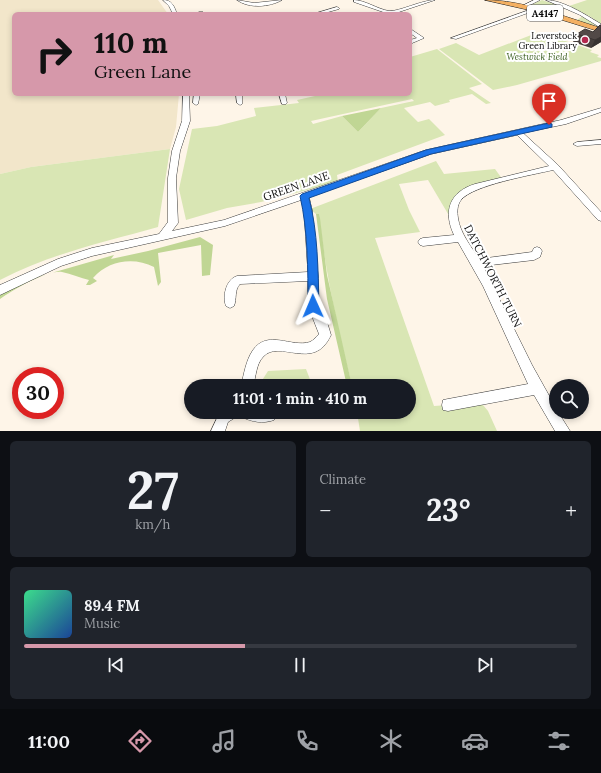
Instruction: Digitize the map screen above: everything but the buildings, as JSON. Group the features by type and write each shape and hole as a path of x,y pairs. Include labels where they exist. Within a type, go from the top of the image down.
{"main road":[{"name":"A4147","path":"488,0 534,10 601,30"}],"street":[{"path":"165,0 171,5 174,12"},
{"path":"239,0 248,7 280,0"},
{"path":"358,0 356,1 386,12"},
{"path":"392,12 431,0"},
{"path":"522,7 538,0"},
{"path":"548,0 582,14 601,26"},
{"path":"322,12 337,8"},
{"path":"454,38 534,10"},
{"path":"412,32 421,38 412,41"},
{"path":"161,238 173,223 172,178 176,152 186,121 186,96"},
{"path":"196,102 197,96"},
{"path":"239,96 240,103"},
{"path":"282,96 284,103"},
{"name":"GREEN LANE","path":"0,290 58,263 92,252 190,232 225,223 429,152 563,122 601,110"},
{"path":"518,132 555,167 601,218"},
{"path":"577,144 601,142"},
{"name":"DATCHWORTH TURN","path":"555,167 474,187 463,192 457,200 453,210 454,224 460,238 476,263 538,388 563,431"},
{"path":"250,379 254,361 260,351 271,344 309,349 320,343 324,335 321,322 313,306 313,276 308,210 305,196"},
{"path":"173,223 190,232"},
{"path":"423,242 460,238"},
{"path":"476,263 534,256 537,254 537,251"},
{"path":"230,303 232,285 236,280 313,276"},
{"path":"448,405 538,388"},
{"path":"218,431 223,419"}],"shaded area":[{"path":"0,0 158,0 167,12 12,12 12,96 179,96 176,127 170,149 31,167 0,174"}],"green space":[{"path":"542,0 560,6 550,12 577,20 583,16 599,28 527,7"},
{"path":"587,0 601,0 601,24 569,6"},
{"name":"Westwick Field","path":"539,32 592,50 590,52 599,55 597,57 601,58 601,61 517,85 493,90 439,49 456,43 479,55"},
{"path":"437,49 482,84 469,88 491,103 486,104 472,94 449,100 450,102 435,106 430,102 404,108 418,122 429,119 445,135 337,175 338,182 261,202 227,208 186,220 179,189 192,129 217,126 256,116 254,108 299,103 297,100 315,96 412,96 412,56","holes":["412,99 414,101 381,108 358,132 342,116 313,124 311,121"]},
{"path":"381,108 358,132 342,116"},
{"path":"170,149 158,227 58,256 0,280 0,174 31,167"},
{"path":"436,161 444,174 495,169 503,180 475,187 457,200 454,224 428,180 399,184 409,210 420,232 375,238 434,406 448,405 478,399 488,411 497,431 360,431 358,419 416,419 416,379 350,379 332,300 319,214 316,214 310,209"},
{"path":"316,214 319,214 320,218 327,275 350,379 345,379 327,299"},
{"path":"200,237 213,245 210,275 202,276 201,245 158,253 161,282 158,286 154,267 130,261 106,267 93,278 97,281 90,285 86,285 89,280 62,272 56,272 30,281 0,299 0,293 20,282 114,255 111,259"},
{"path":"306,369 310,379 263,379 268,371"}],"place":[{"name":"Leverstock Green Library","path":"585,40"}],"route":[{"path":"313,306 313,276 308,210 305,196 429,152 549,125"}]}
